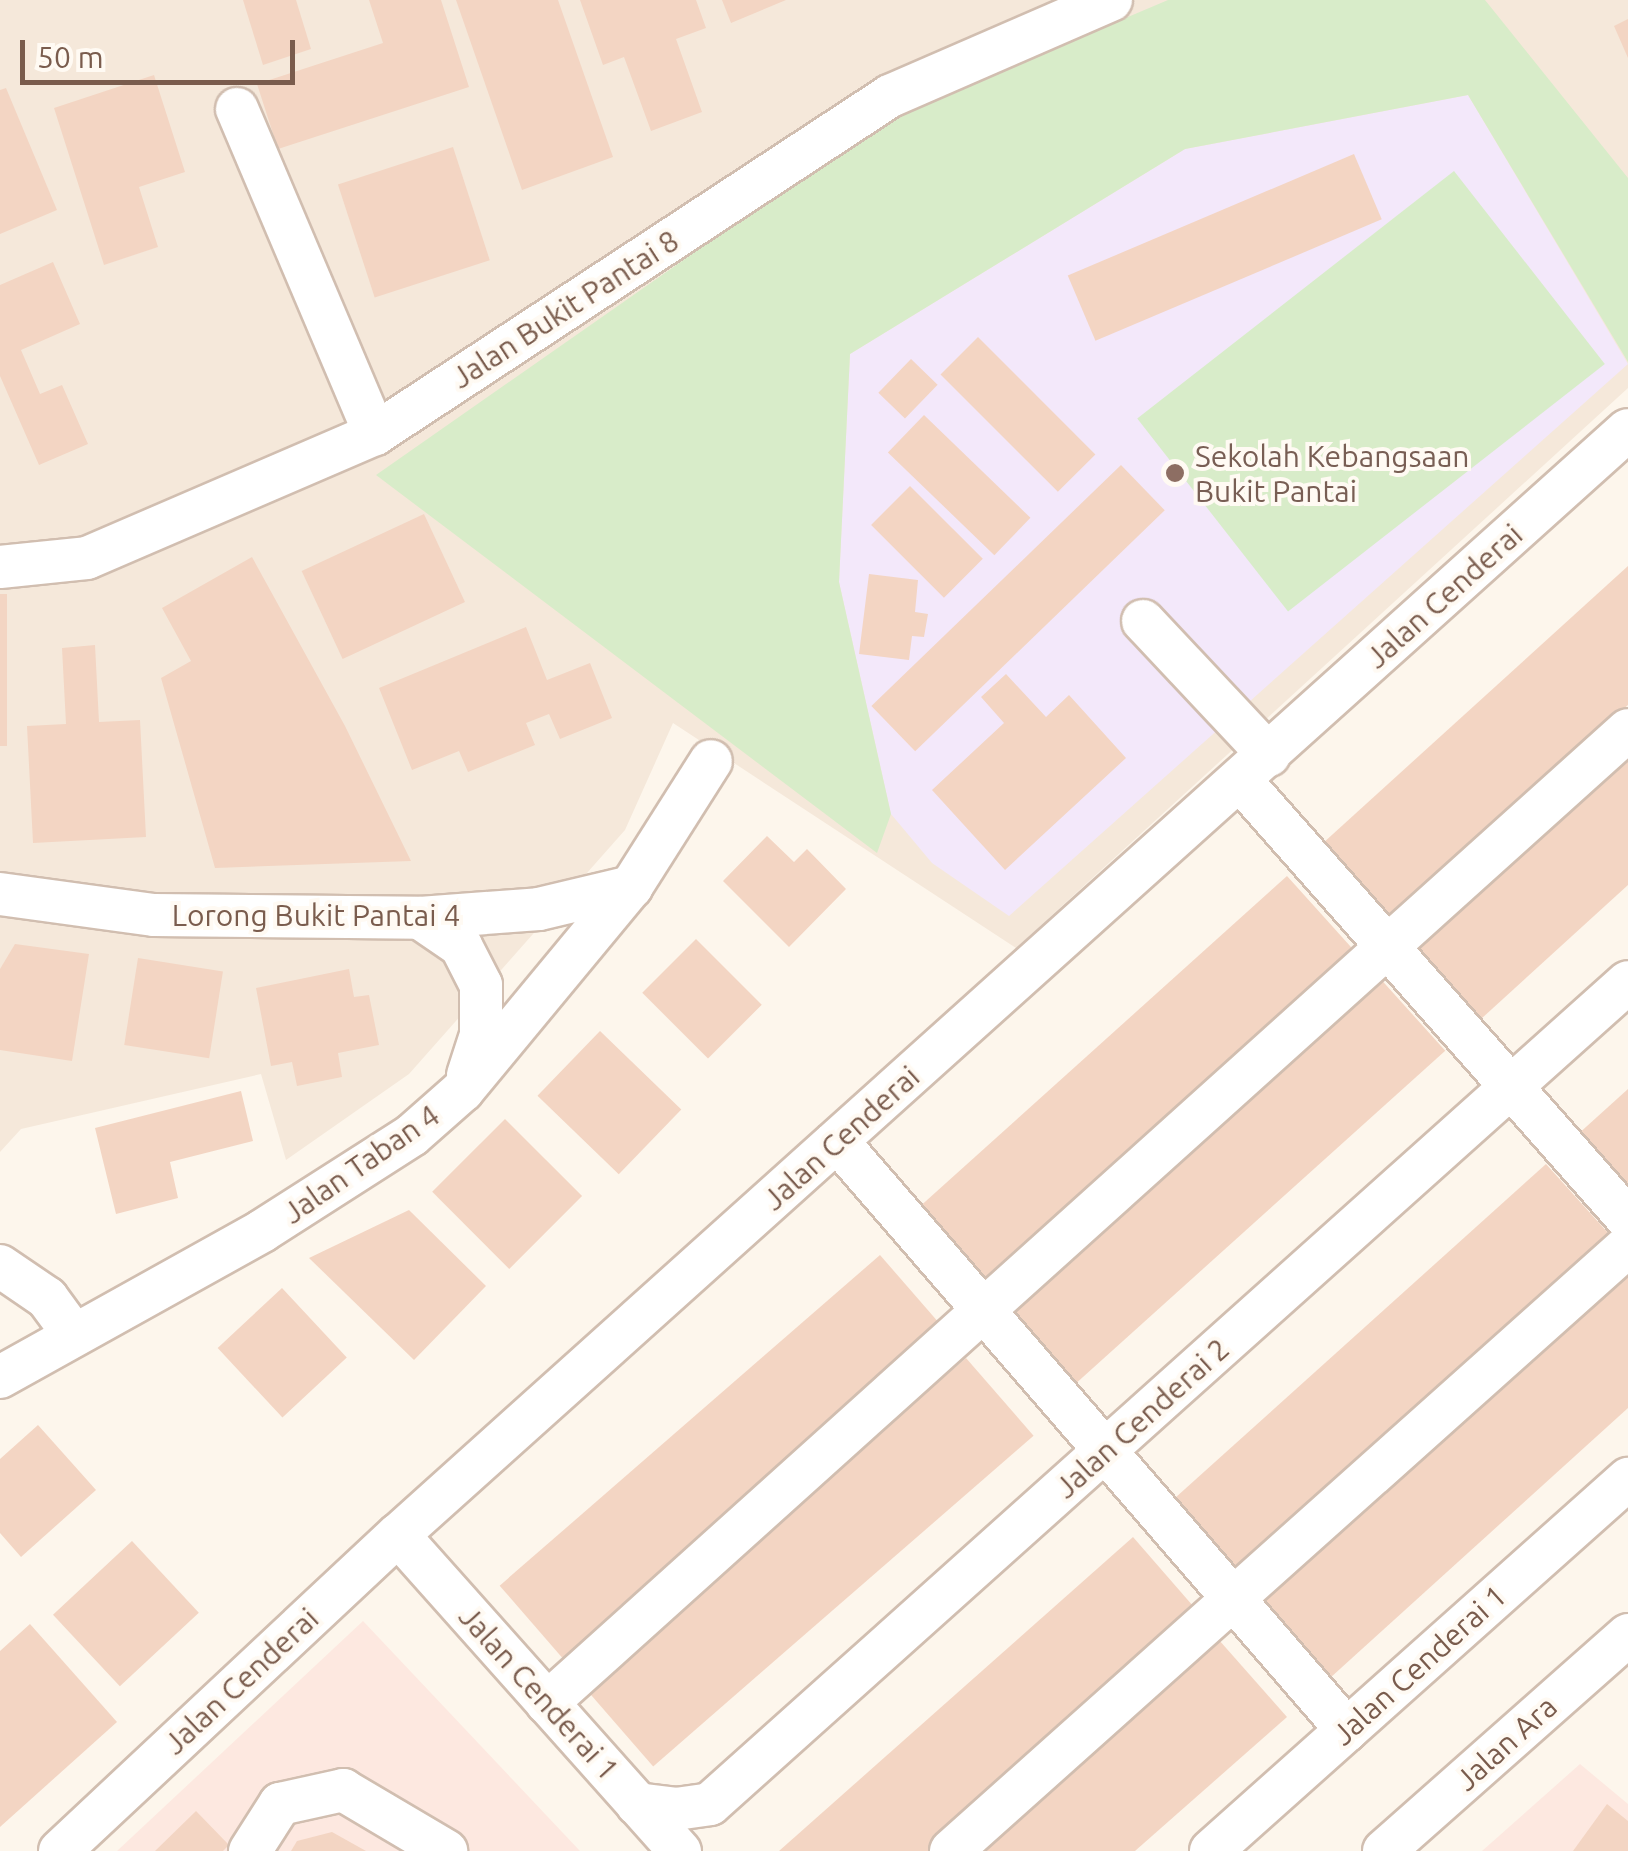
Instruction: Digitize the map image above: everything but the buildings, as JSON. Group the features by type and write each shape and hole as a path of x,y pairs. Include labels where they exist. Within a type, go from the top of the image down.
{"street":[{"name":"Jalan Bukit Pantai 8","path":"0,567 87,558 375,434 890,96 1111,0"},
{"path":"237,108 375,434"},
{"name":"Jalan Cenderai","path":"60,1851 398,1535 1628,430"},
{"path":"1142,621 1388,946 1628,1220"},
{"path":"548,1703 1628,730"},
{"name":"Jalan Taban 4","path":"0,1377 72,1332 262,1231 412,1135 463,1090 631,887 711,761"},
{"name":"Lorong Bukit Pantai 4","path":"0,894 154,916 420,918 539,909 631,887"},
{"path":"420,918 461,946 481,985 480,1034 463,1090"},
{"name":"Jalan Cenderai 2","path":"637,1804 676,1809 710,1804 1628,982"},
{"path":"837,1142 1347,1730"},
{"path":"951,1851 1628,1246"},
{"path":"0,1266 47,1298 72,1332"},
{"name":"Jalan Cenderai 1","path":"1211,1851 1628,1479"},
{"name":"Jalan Cenderai 1","path":"398,1535 680,1851"},
{"name":"Jalan Ara","path":"1384,1851 1628,1635"},
{"path":"250,1851 280,1804 343,1790 446,1851"}],"shaded area":[{"path":"0,0 1628,0 1628,388 1016,948 673,723 625,830 409,1074 286,1160 261,1074 21,1129 0,1152"},
{"name":"Sekolah Kebangsaan Bukit Pantai","path":"1468,95 1628,364 1009,916 932,863 891,814 839,582 850,354 1185,149"},
{"path":"363,1621 580,1851 117,1851"},
{"path":"1580,1764 1628,1804 1628,1851 1482,1851"}],"green space":[{"path":"1168,0 1485,0 1628,178 1628,362 1468,95 1185,149 850,354 839,582 891,814 877,853 376,475 881,122"},
{"path":"1454,171 1605,364 1288,612 1137,418"}],"place":[{"name":"Sekolah Kebangsaan Bukit Pantai","path":"1175,473"}]}
